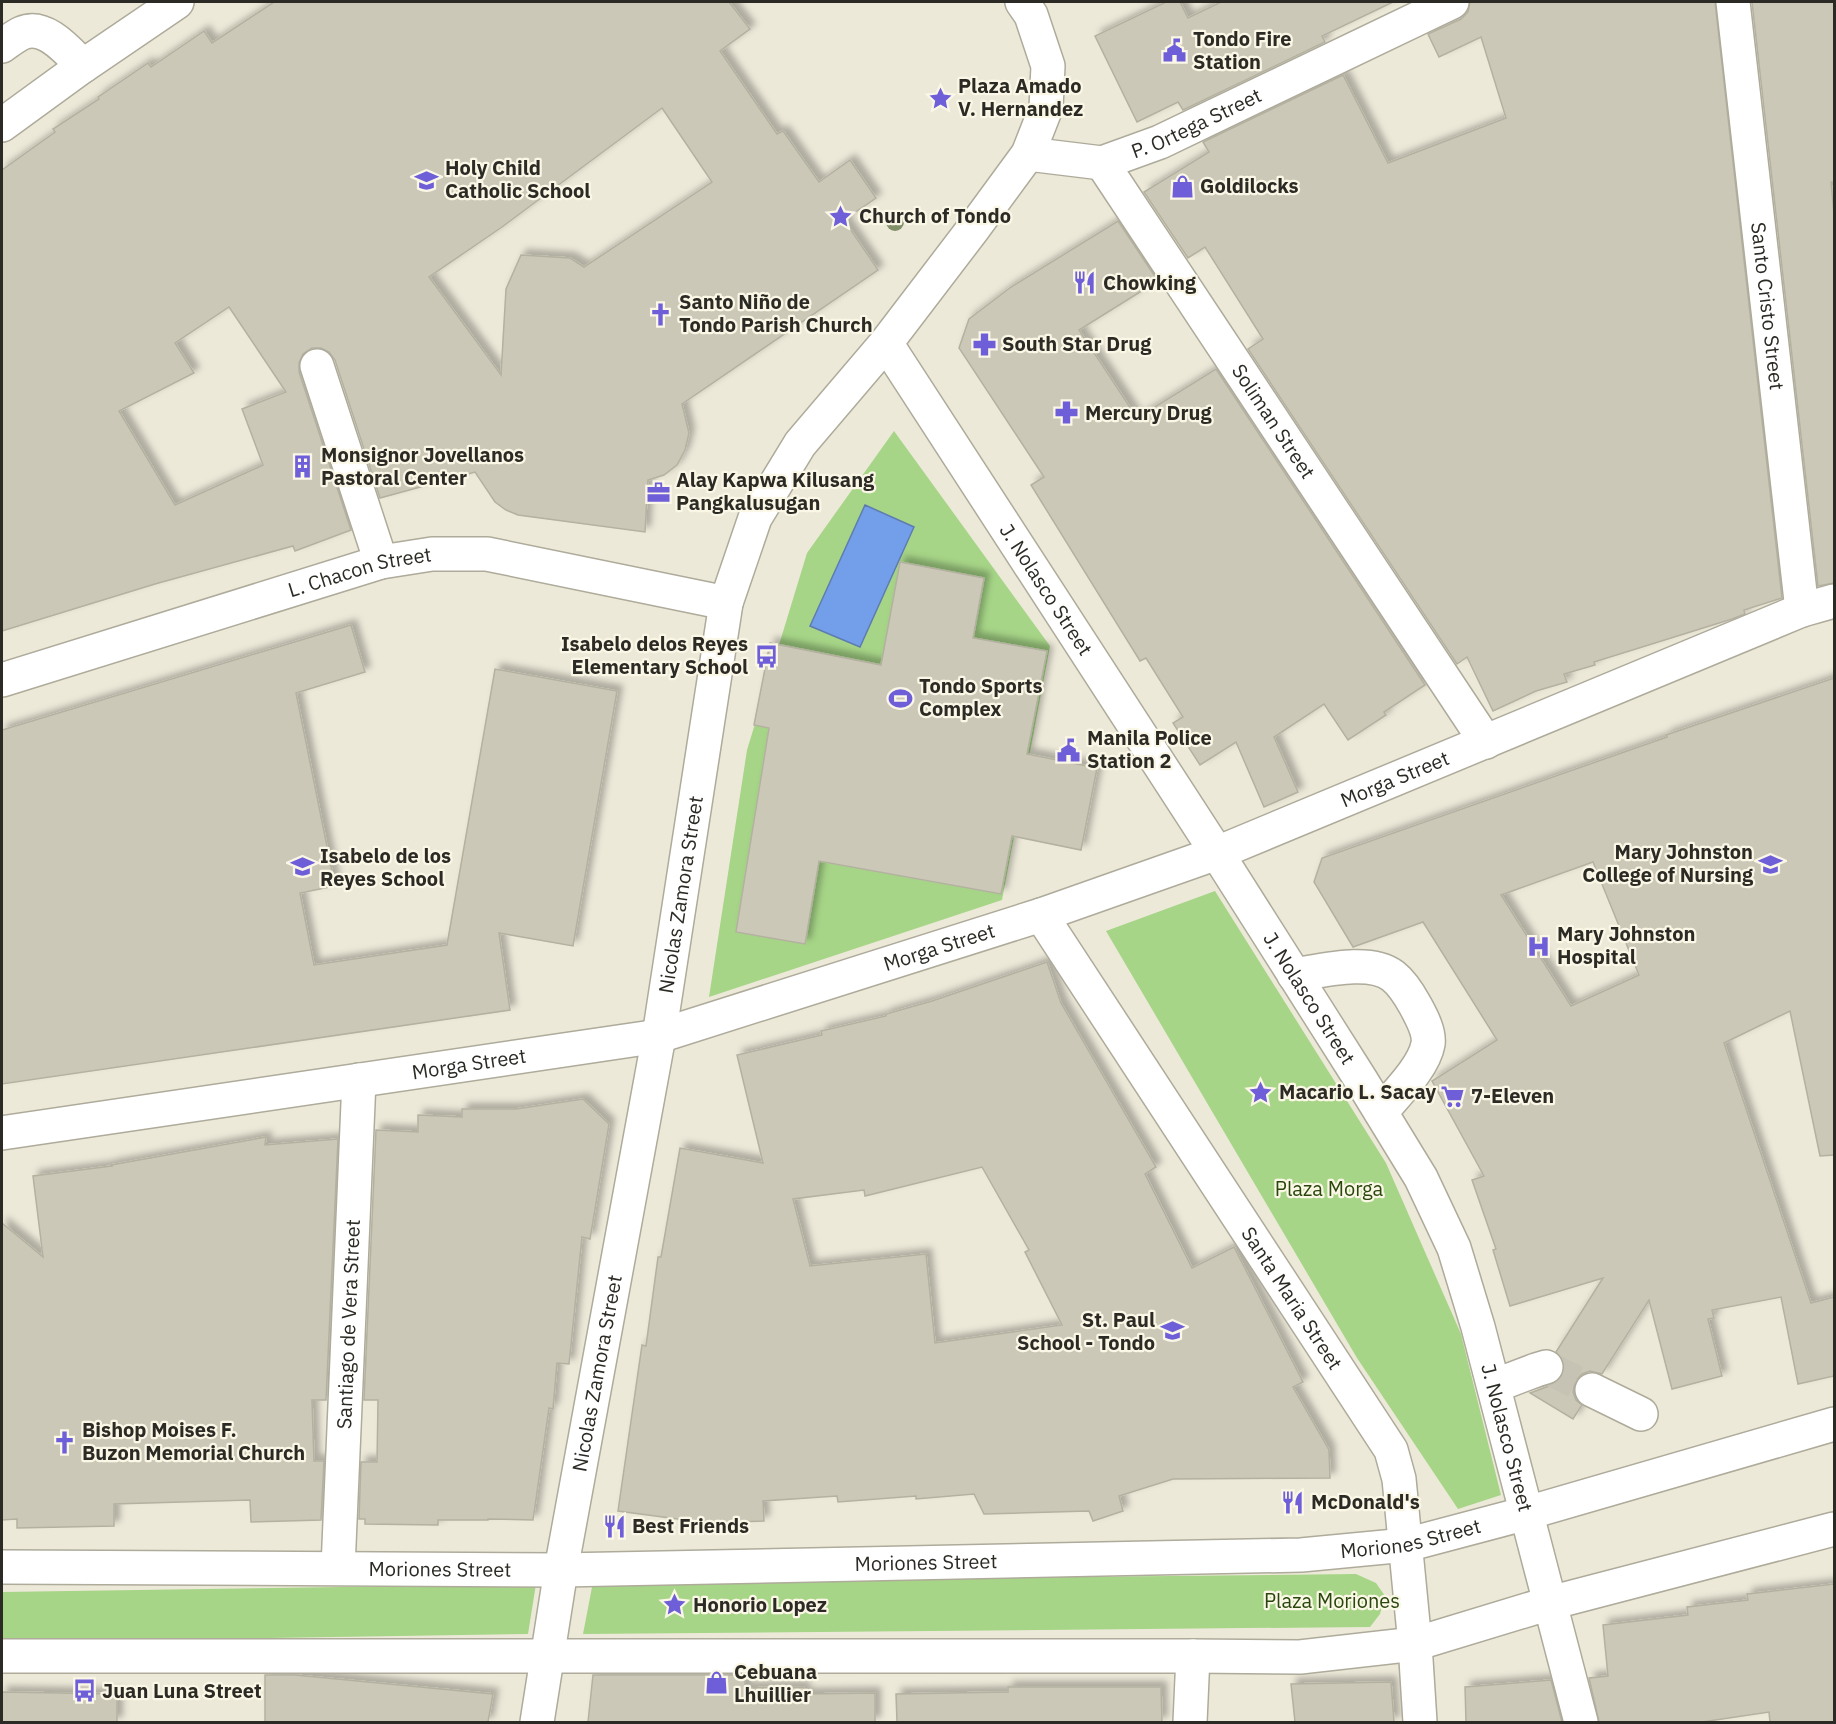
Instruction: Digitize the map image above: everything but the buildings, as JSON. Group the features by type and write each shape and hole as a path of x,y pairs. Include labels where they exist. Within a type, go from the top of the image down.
{"street":[{"path":"2,125 177,2"},
{"name":"Nicolas Zamora Street","path":"537,1722 561,1570 659,1036 726,603 755,518 800,444 886,343 1028,154 1047,108 1048,66 1031,15 1022,2"},
{"name":"P. Ortega Street","path":"1102,163 1160,142 1452,2"},
{"name":"Santo Cristo Street","path":"1733,2 1802,610"},
{"path":"2,46 22,33 33,31 45,33 83,66"},
{"path":"1028,154 1102,163"},
{"name":"Soliman Street","path":"1102,163 1486,742"},
{"name":"J. Nolasco Street","path":"886,343 1217,854 1421,1178 1454,1248 1494,1386 1581,1722"},
{"path":"317,366 381,562"},
{"name":"L. Chacon Street","path":"2,680 381,562 432,554 488,554 726,603"},
{"name":"Morga Street","path":"2,1133 659,1036 1041,915 1217,854 1802,610 1834,601"},
{"name":"Santa Maria Street","path":"1041,915 1391,1450 1399,1479 1420,1722"},
{"path":"1294,975 1350,967 1373,968 1393,975 1410,995 1420,1014 1428,1043 1421,1063 1381,1112"},
{"name":"Santiago de Vera Street","path":"338,1568 359,1080"},
{"path":"1494,1386 1546,1368"},
{"path":"1592,1390 1641,1414"},
{"name":"Moriones Street","path":"2,1567 561,1570 1301,1555 1406,1545 1527,1513 1834,1424"},
{"path":"2,1656 1300,1657 1415,1644 1550,1603 1834,1528"},
{"path":"1190,1722 1193,1656"}],"green space":[{"name":"Tondo Sports Complex","path":"894,431 1050,646 1002,900 709,997 747,750 807,553"},
{"name":"Plaza Morga","path":"1215,891 1386,1163 1461,1334 1501,1495 1458,1509 1357,1358 1106,931"},
{"name":"Plaza Moriones","path":"1356,1574 1376,1583 1385,1596 1380,1614 1370,1627 583,1634 593,1582"},
{"path":"536,1584 528,1634 2,1642 2,1592"}],"water":[{"path":"865,505 914,527 860,647 810,626"}],"tunnel":[{"path":"1546,1367 1592,1390"}],"place":[{"name":"Tondo Fire Station","path":"1175,50"},
{"name":"Plaza Amado V. Hernandez","path":"940,98"},
{"name":"Holy Child Catholic School","path":"427,180"},
{"name":"Goldilocks","path":"1182,186"},
{"name":"Church of Tondo","path":"841,216"},
{"name":"Chowking","path":"1085,283"},
{"name":"Santo Niño de Tondo Parish Church","path":"661,314"},
{"name":"South Star Drug","path":"984,344"},
{"name":"Mercury Drug","path":"1067,413"},
{"name":"Monsignor Jovellanos Pastoral Center","path":"303,467"},
{"name":"Alay Kapwa Kilusang Pangkalusugan","path":"658,492"},
{"name":"Isabelo delos Reyes Elementary School","path":"766,656"},
{"name":"Tondo Sports Complex","path":"901,698"},
{"name":"Manila Police Station 2","path":"1069,750"},
{"name":"Mary Johnston College of Nursing","path":"1771,864"},
{"name":"Isabelo de los Reyes School","path":"302,867"},
{"name":"Mary Johnston Hospital","path":"1539,946"},
{"name":"Macario L. Sacay","path":"1261,1092"},
{"name":"7-Eleven","path":"1453,1096"},
{"name":"St. Paul School - Tondo","path":"1173,1331"},
{"name":"Bishop Moises F. Buzon Memorial Church","path":"64,1442"},
{"name":"McDonald's","path":"1293,1502"},
{"name":"Best Friends","path":"614,1526"},
{"name":"Honorio Lopez","path":"675,1605"},
{"name":"Cebuana Lhuillier","path":"716,1683"},
{"name":"Juan Luna Street","path":"84,1691"}]}
